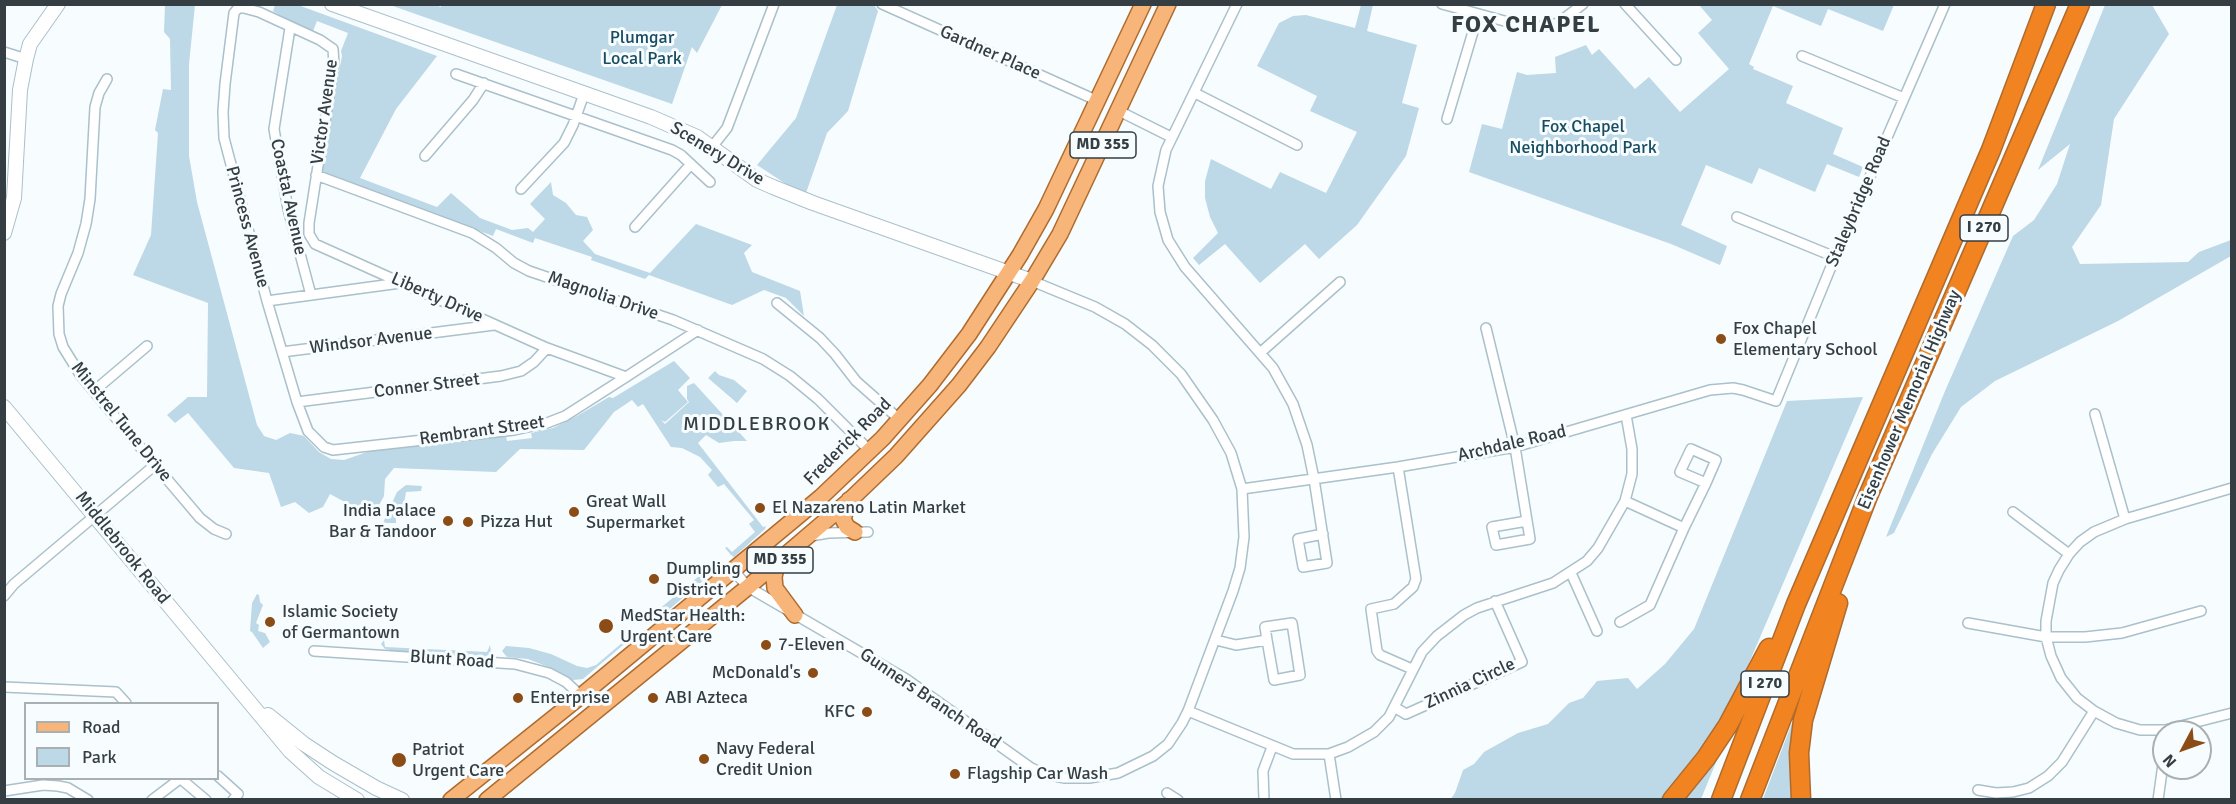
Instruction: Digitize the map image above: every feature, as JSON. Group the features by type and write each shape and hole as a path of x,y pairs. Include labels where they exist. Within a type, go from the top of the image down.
{"highway":[{"name":"I 270","path":"1721,800 1810,570 1991,150 2046,4"},
{"name":"Eisenhower Memorial Highway","path":"1750,800 1868,496 2080,4"},
{"path":"1801,800 1799,753 1803,720 1833,618 1888,451"},
{"path":"1672,800 1706,758 1728,725 1810,570"}],"main road":[{"name":"Frederick Road","path":"451,800 581,696 821,497 870,451 930,385 969,334 1009,273 1046,209 1143,4"},
{"name":"MD 355","path":"487,800 748,587 850,500 896,456 959,384 988,347 1032,281 1070,214 1168,4"},
{"path":"850,500 843,519 847,527 861,532"},
{"path":"777,563 774,577 775,588 795,615"},
{"path":"499,800 506,784"}],"street":[{"path":"4,233 14,198 20,90 26,59 30,44 58,4"},
{"name":"Scenery Drive","path":"332,4 681,129 712,147 757,180 773,187 1032,281"},
{"path":"712,147 727,128 774,4"},
{"name":"Gardner Place","path":"882,4 1098,101"},
{"path":"1237,4 1166,150 1158,186 1160,212 1168,240 1185,267 1260,353 1283,384 1293,404 1307,445 1323,534"},
{"path":"1442,4 1519,25 1550,27 1582,4"},
{"path":"1625,4 1676,60"},
{"name":"Staleybridge Road","path":"1776,402 1834,257 1945,4"},
{"name":"Princess Avenue","path":"291,28 259,12 244,8 238,8 234,13 222,126 282,352 297,402 308,431 315,440"},
{"path":"1447,119 1478,15"},
{"name":"Victor Avenue","path":"291,28 320,40 333,49 335,55 316,175"},
{"name":"Coastal Avenue","path":"291,28 274,129 288,209 311,295"},
{"path":"4,51 26,59"},
{"path":"1802,56 1904,98"},
{"path":"456,74 672,150 710,182"},
{"name":"Minstrel Tune Drive","path":"106,79 95,107 90,199 86,224 58,306 58,322 63,347 71,362 94,391 200,518 214,529 226,534"},
{"path":"425,156 471,101 483,83"},
{"path":"1194,93 1297,145"},
{"path":"521,189 562,145 584,94"},
{"path":"1119,111 1171,137"},
{"path":"635,227 691,164"},
{"name":"Liberty Drive","path":"316,175 309,234 318,246 548,348 626,377"},
{"name":"Magnolia Drive","path":"316,175 472,233 529,271 698,330 763,359 790,376 818,399 870,451"},
{"path":"1737,217 1834,257"},
{"name":"Gunners Branch Road","path":"733,570 748,587 906,679 1031,768 1045,774 1064,778 1089,778 1118,773 1153,756 1167,744 1188,711 1216,640 1240,568 1244,537 1242,489 1231,453 1205,406 1181,374 1152,345 1125,324 1095,307 1032,281"},
{"path":"1260,353 1340,282"},
{"path":"267,301 402,283"},
{"path":"777,303 820,338 856,381 899,420"},
{"name":"Windsor Avenue","path":"282,352 496,325"},
{"path":"1486,328 1515,447 1527,521"},
{"name":"Rembrant Street","path":"315,440 333,450 514,430 547,423 565,416 698,330"},
{"path":"94,391 147,346"},
{"name":"Conner Street","path":"297,402 501,376 521,371 548,348"},
{"name":"Archdale Road","path":"1242,489 1398,467 1515,447 1710,390 1743,390 1776,402"},
{"name":"Middlebrook Road","path":"4,407 291,751 319,777 357,800"},
{"path":"2095,414 2125,519"},
{"path":"1188,711 1293,754 1329,754 1348,747 1374,732 1389,717 1422,652 1437,636 1464,615 1495,601 1553,584 1571,573 1598,548 1625,501 1632,474 1632,449 1626,415"},
{"path":"4,596 14,584 155,465"},
{"path":"1398,467 1416,579 1413,587 1394,604 1371,609 1377,651 1380,655 1412,669"},
{"path":"1620,622 1650,605 1706,483"},
{"path":"2152,730 2140,730 2116,723 2094,711 2077,698 2061,678 2051,656 2046,637 2046,621 2053,583 2069,554 2094,532 2125,519 2232,488"},
{"path":"1625,501 1684,528"},
{"path":"2013,512 2069,554"},
{"path":"806,538 828,533 861,532"},
{"path":"1571,573 1597,631"},
{"name":"Zinnia Circle","path":"1394,707 1406,714 1522,662 1495,601"},
{"path":"1968,623 2046,637 2085,637 2122,633 2201,611"},
{"path":"1292,623 1300,675 1274,680 1267,639 1265,627 1292,623"},
{"path":"1216,640 1236,645 1267,639"},
{"name":"Blunt Road","path":"314,651 515,664 549,673 566,682 581,696"},
{"path":"4,687 116,693 125,702"},
{"name":"Middlebrook Road","path":"240,689 304,744 357,778 402,800"},
{"path":"1978,790 2013,792 2029,788 2048,776 2062,762 2094,711"},
{"path":"2206,720 2232,713"},
{"path":"1264,800 1263,771 1272,747"},
{"path":"1329,754 1336,800"},
{"path":"219,777 238,794 233,800"},
{"path":"152,800 178,780"},
{"path":"183,780 206,800"},
{"path":"2158,800 2161,780"},
{"path":"4,791 50,785 68,789 88,800"},
{"path":"1167,793 1178,800"}],"green space":[{"name":"Plumgar Local Park","path":"442,4 722,5 697,53 692,47 672,104 390,5 441,7"},
{"path":"165,5 195,5 189,64 189,156 197,202 257,425 264,436 276,440 290,433 304,436 319,452 331,459 344,460 370,451 403,446 506,435 507,441 532,438 531,433 553,428 609,397 613,398 674,361 690,378 678,390 688,402 665,422 661,420 665,424 689,402 687,386 694,383 747,441 719,443 706,435 698,443 763,527 766,526 765,529 734,557 731,555 725,548 727,547 732,552 755,532 749,524 754,520 724,484 718,487 708,475 712,470 700,457 682,448 671,447 643,404 638,407 632,400 614,412 584,450 520,449 496,472 394,468 385,479 384,496 376,511 367,514 330,494 323,507 309,513 295,502 281,507 269,473 234,468 188,413 175,423 167,415 188,397 207,397 208,303 133,275 151,235 158,133 155,130 163,89 171,90 170,39 164,32"},
{"path":"275,5 298,5 437,56 396,109 360,178 437,207 451,193 480,218 512,230 528,228 533,232 545,219 530,204 551,182 553,195 566,203 576,215 587,217 593,230 583,241 595,254 650,273 696,224 752,245 744,253 752,272 800,291 804,316 786,298 764,290 732,305 649,275 645,279 591,260 592,257 535,238 533,243 496,229 493,236 320,172 342,56 341,51 348,33 317,21 313,31 293,24 273,11"},
{"path":"837,5 874,5 878,11 848,111 827,133 806,193 789,186 757,165 796,118"},
{"path":"1361,5 1373,5 1367,31 1417,45 1402,103 1419,108 1406,156 1357,225 1319,259 1305,244 1260,283 1225,244 1199,265 1193,258 1218,233 1210,217 1205,198 1205,181 1211,159 1271,189 1280,172 1326,193 1357,132 1310,111 1317,96 1257,66 1279,23 1293,16 1306,15 1355,28"},
{"name":"Fox Chapel Neighborhood Park","path":"1699,5 1894,5 1883,31 1828,9 1821,26 1773,6 1749,64 1754,67 1753,69 1793,86 1786,103 1843,128 1833,154 1863,167 1859,177 1827,164 1815,192 1759,168 1752,184 1706,165 1681,225 1727,246 1720,265 1671,244 1469,172 1482,124 1502,129 1517,72 1527,75 1556,73 1555,57 1586,45 1592,55 1599,49 1635,89 1649,77 1680,112 1729,69 1698,33 1712,20"},
{"path":"2105,5 2152,5 2169,34 2114,119 2101,205 2072,247 2080,264 2188,262 2199,252 2231,240 2231,256 2118,321 1995,381 1961,407 1932,454 1894,533 1886,537 1945,391 2013,236 2034,220 2057,184 2070,144 2038,170"},
{"path":"715,371 719,375 734,380 747,391 737,403 708,378"},
{"path":"1863,397 1731,705 1714,734 1662,799 1450,800 1455,793 1463,770 1474,764 1484,752 1518,733 1548,724 1569,703 1583,698 1597,681 1628,678 1637,689 1665,664 1694,629 1787,401"},
{"path":"406,485 422,486 421,491 406,492 405,518 396,517 396,523 383,523 397,492"},
{"path":"715,563 718,568 659,618 649,621 652,615"},
{"path":"257,594 263,605 256,623 259,625 258,631 265,633 270,642 263,648 250,631 252,603"},
{"path":"629,637 629,640 583,679 573,680 528,659 507,657 502,651 506,646 529,648 587,668 596,665"},
{"path":"384,640 385,647 487,652 490,645 491,652 483,657 399,652 385,649 381,644"},
{"path":"1792,723 1791,799 1763,799"},
{"path":"1719,755 1701,799 1683,799"}],"place":[{"name":"Fox Chapel Elementary School","path":"1721,339"},
{"name":"El Nazareno Latin Market","path":"760,508"},
{"name":"Great Wall Supermarket","path":"574,512"},
{"name":"India Palace Bar & Tandoor","path":"448,521"},
{"name":"Pizza Hut","path":"468,522"},
{"name":"Dumpling District","path":"654,579"},
{"name":"Islamic Society of Germantown","path":"270,622"},
{"name":"MedStar Health: Urgent Care","path":"606,626"},
{"name":"7-Eleven","path":"766,645"},
{"name":"McDonald's","path":"813,673"},
{"name":"Enterprise","path":"518,698"},
{"name":"ABI Azteca","path":"653,698"},
{"name":"KFC","path":"867,712"},
{"name":"Navy Federal Credit Union","path":"704,759"},
{"name":"Patriot Urgent Care","path":"399,760"},
{"name":"Flagship Car Wash","path":"955,774"}],"district":[{"name":"FOX CHAPEL","path":"1526,26"},
{"name":"MIDDLEBROOK","path":"757,425"}]}
